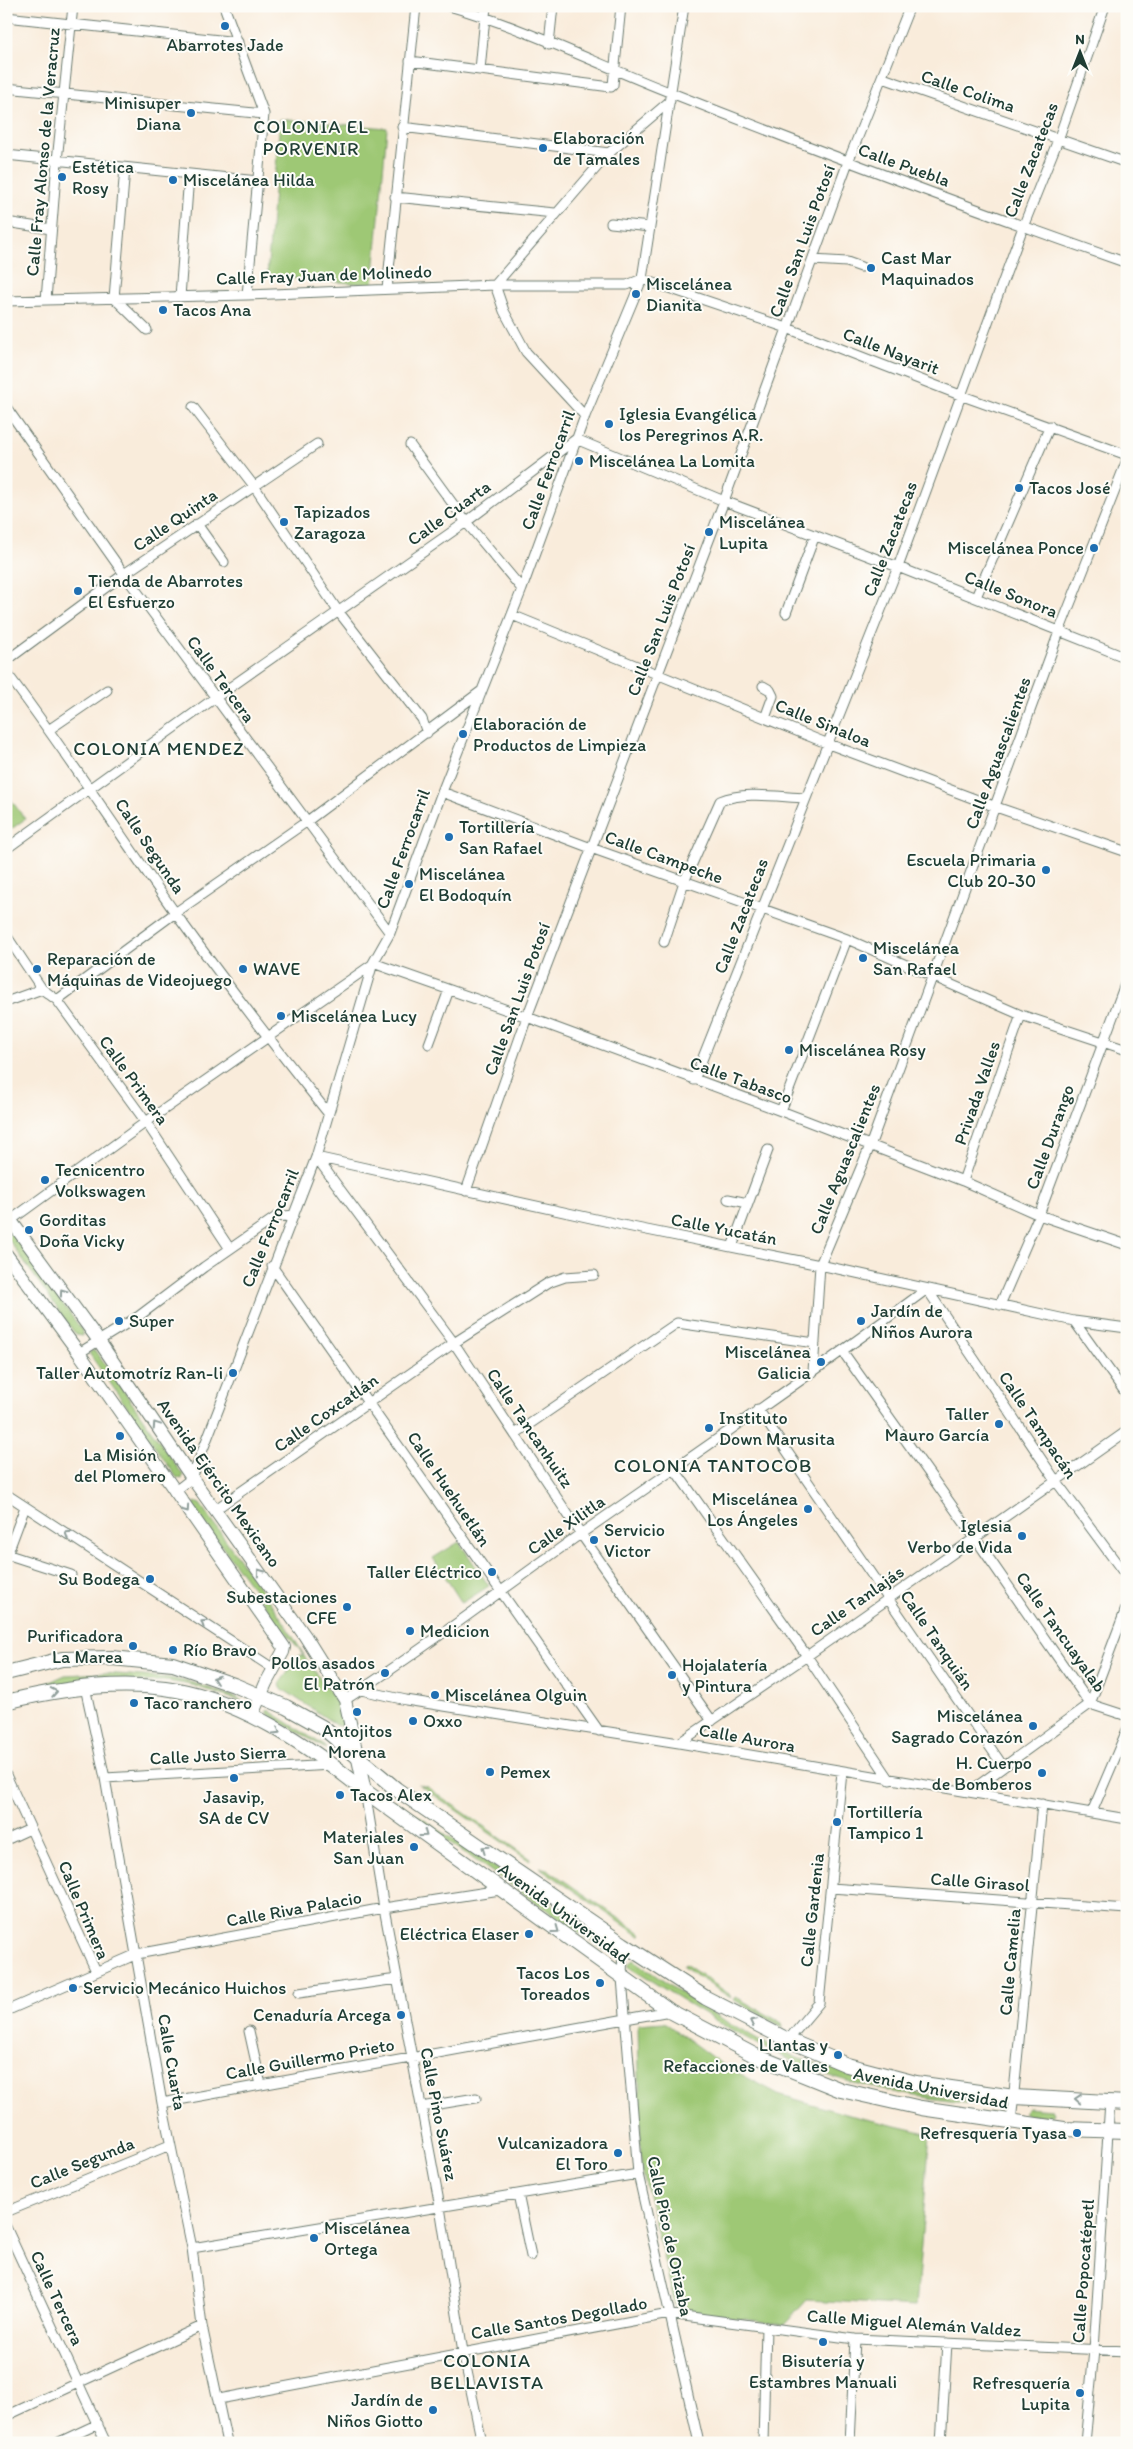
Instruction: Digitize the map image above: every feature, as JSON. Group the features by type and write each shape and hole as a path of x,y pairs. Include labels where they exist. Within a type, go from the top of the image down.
{"main road":[{"name":"Avenida Ejército Mexicano","path":"9,1217 99,1341 192,1478 291,1615 344,1700 348,1710 356,1757 365,1791"},
{"path":"6,1254 79,1353 174,1492 284,1647 252,1715"},
{"name":"Avenida Universidad","path":"6,1673 62,1659 112,1658 173,1664 261,1697 286,1707 322,1727 396,1789 623,1944 706,1998 788,2040 847,2065 916,2083 1014,2097 1127,2103"},
{"name":"Avenida Universidad","path":"6,1702 85,1687 165,1688 207,1698 252,1715 332,1765 500,1890 670,2011 756,2056 841,2090 920,2108 1011,2123 1127,2131"}],"street":[{"name":"Calle Fray Alonso de la Veracruz","path":"46,300 57,161 74,6"},
{"path":"224,6 264,114 247,295"},
{"path":"387,289 402,127 416,6"},
{"name":"Calle Puebla","path":"449,6 485,16 549,44 615,69 671,97 1127,263"},
{"path":"480,70 486,6"},
{"path":"549,44 553,6"},
{"path":"410,60 605,87 613,85 620,6"},
{"name":"Calle Ferrocarril","path":"390,932 480,692 522,589 576,439 642,279 684,6"},
{"name":"Calle San Luis Potosí","path":"466,1192 527,1017 724,501 848,162 883,78 910,6"},
{"name":"Calle Zacatecas","path":"694,1080 826,743 898,566 1023,226 1058,140 1105,6"},
{"path":"6,18 238,42"},
{"name":"Calle Colima","path":"883,78 1127,163"},
{"path":"6,88 264,114"},
{"path":"585,416 526,352 504,311 495,285 609,153 671,97"},
{"path":"402,127 609,153"},
{"path":"6,155 258,181"},
{"path":"125,168 114,298 147,330"},
{"path":"180,297 189,175"},
{"path":"395,197 555,214"},
{"path":"6,222 51,229"},
{"path":"611,223 650,226"},
{"path":"812,260 848,262 861,267"},
{"name":"Calle Fray Juan de Molinedo","path":"6,301 247,295 495,285 627,286 642,279"},
{"name":"Calle Nayarit","path":"642,279 787,328 960,395 1127,455"},
{"name":"Calle Tercera","path":"6,407 124,574 306,822 390,932"},
{"path":"193,407 254,486 338,611 422,719 427,733"},
{"path":"976,597 1050,426"},
{"name":"Calle Sonora","path":"576,439 724,501 898,566 1127,658"},
{"name":"Calle Cuarta","path":"6,850 215,698 466,522 576,439"},
{"name":"Calle Quinta","path":"6,661 124,574 317,444"},
{"path":"410,445 466,522 522,589"},
{"name":"Calle Aguascalientes","path":"813,1372 820,1265 870,1146 1059,632 1127,460"},
{"path":"198,524 224,562"},
{"path":"786,613 815,535"},
{"name":"Calle Sinaloa","path":"512,615 826,743 996,807 1127,852"},
{"name":"Calle Segunda","path":"6,672 50,729 175,913 268,1038 328,1113"},
{"path":"763,686 770,690 773,696 765,718"},
{"path":"50,729 107,690"},
{"path":"57,1000 175,913 306,822 480,692"},
{"name":"Calle Campeche","path":"442,792 684,882 847,939 1021,1014 1103,1040 1127,1050"},
{"path":"664,942 684,882 720,802 730,797 805,798"},
{"path":"9,1217 374,963 390,932"},
{"name":"Calle Primera","path":"6,935 42,989 57,1000 146,1122 230,1249"},
{"path":"781,1111 847,939"},
{"name":"Calle Ferrocarril","path":"192,1478 272,1266 316,1157 374,963"},
{"name":"Calle Tabasco","path":"374,963 527,1017 781,1111 963,1181 1039,1215 1126,1244"},
{"name":"Calle Durango","path":"1000,1305 1039,1215 1127,979"},
{"path":"6,1002 42,989"},
{"path":"429,1044 449,990"},
{"name":"Privada Valles","path":"963,1181 1021,1014"},
{"path":"732,1247 768,1150"},
{"name":"Calle Yucatán","path":"316,1157 466,1192 820,1265 1000,1305 1074,1320 1127,1328"},
{"name":"Calle Tancanhuitz","path":"316,1157 454,1343 581,1534 712,1722"},
{"path":"728,1199 748,1203"},
{"path":"79,1353 138,1316 276,1217 294,1214"},
{"name":"Calle Huehuetlán","path":"272,1266 370,1402 500,1592 600,1731"},
{"name":"Calle Coxcatlán","path":"216,1509 454,1343 548,1282 565,1277 594,1275"},
{"name":"Calle Xilitla","path":"344,1700 675,1470 758,1409 843,1352 927,1289"},
{"name":"Calle Tampacán","path":"927,1289 1056,1481 1127,1578"},
{"path":"1074,1320 1127,1395"},
{"path":"515,1434 677,1323 815,1343"},
{"name":"Calle Tancuayalab","path":"843,1352 1090,1704 1127,1716"},
{"name":"Calle Tanquián","path":"758,1409 1003,1766"},
{"name":"Calle Tanlajás","path":"679,1743 889,1599 1127,1431"},
{"path":"675,1470 807,1656 890,1780"},
{"path":"174,1492 192,1478"},
{"path":"6,1494 274,1669"},
{"path":"25,1507 7,1555 71,1575"},
{"path":"969,1792 1003,1766 1038,1744 1090,1704 1127,1606"},
{"name":"Calle Cuarta","path":"85,1687 105,1778 162,2103 192,2248 202,2326 227,2443"},
{"name":"Calle Aurora","path":"361,1690 406,1700 679,1743 1127,1819"},
{"path":"1092,1812 1127,1730"},
{"name":"Calle Justo Sierra","path":"105,1778 332,1765"},
{"name":"Calle Gardenia","path":"788,2040 819,2002 842,1772"},
{"name":"Calle Primera","path":"6,1775 96,1971 6,2011"},
{"name":"Calle Pino Suárez","path":"365,1791 411,2058 440,2207 463,2352 482,2443"},
{"name":"Calle Camelia","path":"1011,2123 1042,1804"},
{"path":"6,1840 30,1829"},
{"name":"Calle Girasol","path":"831,1888 1127,1909"},
{"name":"Calle Riva Palacio","path":"96,1971 137,1954 384,1908 500,1890"},
{"name":"Calle Pico de Orizaba","path":"623,1944 622,1978 638,2174 699,2443"},
{"path":"299,1993 397,1979"},
{"name":"Calle Guillermo Prieto","path":"162,2103 670,2011"},
{"path":"249,2031 261,2085"},
{"path":"420,2107 476,2098"},
{"name":"Calle Popocatépetl","path":"1085,2443 1094,2350 1110,2101"},
{"name":"Calle Segunda","path":"6,2212 170,2145"},
{"path":"192,2248 638,2174"},
{"path":"518,2194 531,2256"},
{"name":"Calle Tercera","path":"6,2227 106,2443"},
{"name":"Calle Miguel Alemán Valdez","path":"669,2314 855,2339 1127,2351"},
{"name":"Calle Santos Degollado","path":"219,2399 669,2314"},
{"path":"6,2416 202,2326"},
{"path":"763,2443 766,2327"},
{"path":"850,2443 855,2339"},
{"path":"941,2443 947,2343"},
{"path":"57,2443 98,2424"}],"green space":[{"path":"280,119 387,128 373,285 267,276"},
{"path":"6,793 25,819 6,833"},
{"path":"6,1226 82,1330 82,1336 76,1335 6,1236"},
{"path":"92,1350 96,1352 183,1475 182,1479 177,1478 91,1356 89,1353"},
{"path":"195,1502 200,1504 282,1619 304,1655 277,1622 194,1508"},
{"path":"459,1542 489,1586 462,1603 433,1558"},
{"path":"300,1655 304,1656 344,1711 343,1725 338,1726 281,1688 280,1683"},
{"path":"104,1673 168,1678 194,1683 238,1698 243,1702 192,1685 166,1681 74,1683 6,1695 6,1693 41,1686 65,1675"},
{"path":"268,1710 326,1747 326,1749 269,1715 266,1712"},
{"path":"418,1784 427,1787 531,1859 530,1861"},
{"path":"394,1800 596,1934 611,1945 611,1951 606,1951 393,1803"},
{"path":"539,1867 547,1869 642,1934 640,1936"},
{"path":"633,1960 700,2006 761,2041 797,2058 917,2093 997,2105 996,2107 932,2099 869,2087 827,2075 801,2065 726,2026 630,1968 628,1964"},
{"path":"685,1964 729,1994 731,1998 683,1967"},
{"path":"736,1997 782,2023 783,2027 734,2000"},
{"path":"664,2022 720,2063 778,2094 845,2114 930,2134 916,2306 807,2300 784,2325 676,2309 641,2166 638,2024"},
{"path":"1028,2108 1051,2110 1053,2113 1051,2116 1027,2115 1024,2112"}],"place":[{"name":"Abarrotes Jade","path":"225,26"},
{"name":"Minisuper Diana","path":"191,113"},
{"name":"Elaboración de Tamales","path":"543,148"},
{"name":"Estética Rosy","path":"62,177"},
{"name":"Miscelánea Hilda","path":"173,180"},
{"name":"Cast Mar Maquinados","path":"871,268"},
{"name":"Miscelánea Dianita","path":"636,294"},
{"name":"Tacos Ana","path":"163,310"},
{"name":"Iglesia Evangélica los Peregrinos A.R.","path":"609,424"},
{"name":"Miscelánea La Lomita","path":"579,461"},
{"name":"Tacos José","path":"1019,488"},
{"name":"Tapizados Zaragoza","path":"284,522"},
{"name":"Miscelánea Lupita","path":"709,532"},
{"name":"Miscelánea Ponce","path":"1094,548"},
{"name":"Tienda de Abarrotes El Esfuerzo","path":"78,591"},
{"name":"Elaboración de Productos de Limpieza","path":"463,734"},
{"name":"Tortillería San Rafael","path":"449,837"},
{"name":"Escuela Primaria Club 20-30","path":"1046,870"},
{"name":"Miscelánea El Bodoquín","path":"409,884"},
{"name":"Miscelánea San Rafael","path":"863,958"},
{"name":"Reparación de Máquinas de Videojuego","path":"37,969"},
{"name":"WAVE","path":"243,969"},
{"name":"Miscelánea Lucy","path":"281,1016"},
{"name":"Miscelánea Rosy","path":"789,1050"},
{"name":"Tecnicentro Volkswagen","path":"45,1180"},
{"name":"Gorditas Doña Vicky","path":"29,1230"},
{"name":"Super","path":"119,1321"},
{"name":"Jardín de Niños Aurora","path":"861,1321"},
{"name":"Miscelánea Galicia","path":"821,1362"},
{"name":"Taller Automotríz Ran-li","path":"233,1373"},
{"name":"Taller Mauro García","path":"999,1424"},
{"name":"Instituto Down Marusita","path":"709,1428"},
{"name":"La Misión del Plomero","path":"120,1436"},
{"name":"Miscelánea Los Ángeles","path":"808,1509"},
{"name":"Iglesia Verbo de Vida","path":"1022,1536"},
{"name":"Servicio Victor","path":"594,1540"},
{"name":"Taller Eléctrico","path":"492,1572"},
{"name":"Su Bodega","path":"150,1579"},
{"name":"Subestaciones CFE","path":"347,1607"},
{"name":"Medicion","path":"410,1631"},
{"name":"Purificadora La Marea","path":"133,1646"},
{"name":"Río Bravo","path":"173,1650"},
{"name":"Pollos asados El Patrón","path":"385,1673"},
{"name":"Hojalatería y Pintura","path":"672,1675"},
{"name":"Miscelánea Olguin","path":"435,1695"},
{"name":"Taco ranchero","path":"134,1703"},
{"name":"Antojitos Morena","path":"357,1712"},
{"name":"Oxxo","path":"413,1721"},
{"name":"Miscelánea Sagrado Corazón","path":"1033,1726"},
{"name":"Pemex","path":"490,1772"},
{"name":"H. Cuerpo de Bomberos","path":"1042,1773"},
{"name":"Jasavip, SA de CV","path":"234,1778"},
{"name":"Tacos Alex","path":"340,1795"},
{"name":"Tortillería Tampico 1","path":"837,1822"},
{"name":"Materiales San Juan","path":"414,1847"},
{"name":"Eléctrica Elaser","path":"529,1934"},
{"name":"Tacos Los Toreados","path":"600,1983"},
{"name":"Servicio Mecánico Huichos","path":"73,1988"},
{"name":"Cenaduría Arcega","path":"401,2015"},
{"name":"Llantas y Refacciones de Valles","path":"838,2055"},
{"name":"Refresquería Tyasa","path":"1077,2133"},
{"name":"Vulcanizadora El Toro","path":"618,2153"},
{"name":"Miscelánea Ortega","path":"314,2238"},
{"name":"Bisutería y Estambres Manuali","path":"823,2342"},
{"name":"Refresquería Lupita","path":"1080,2393"},
{"name":"Jardín de Niños Giotto","path":"433,2410"}],"district":[{"name":"COLONIA EL PORVENIR","path":"311,137"},
{"name":"COLONIA MENDEZ","path":"159,748"},
{"name":"COLONIA TANTOCOB","path":"713,1465"},
{"name":"COLONIA BELLAVISTA","path":"487,2371"}]}
